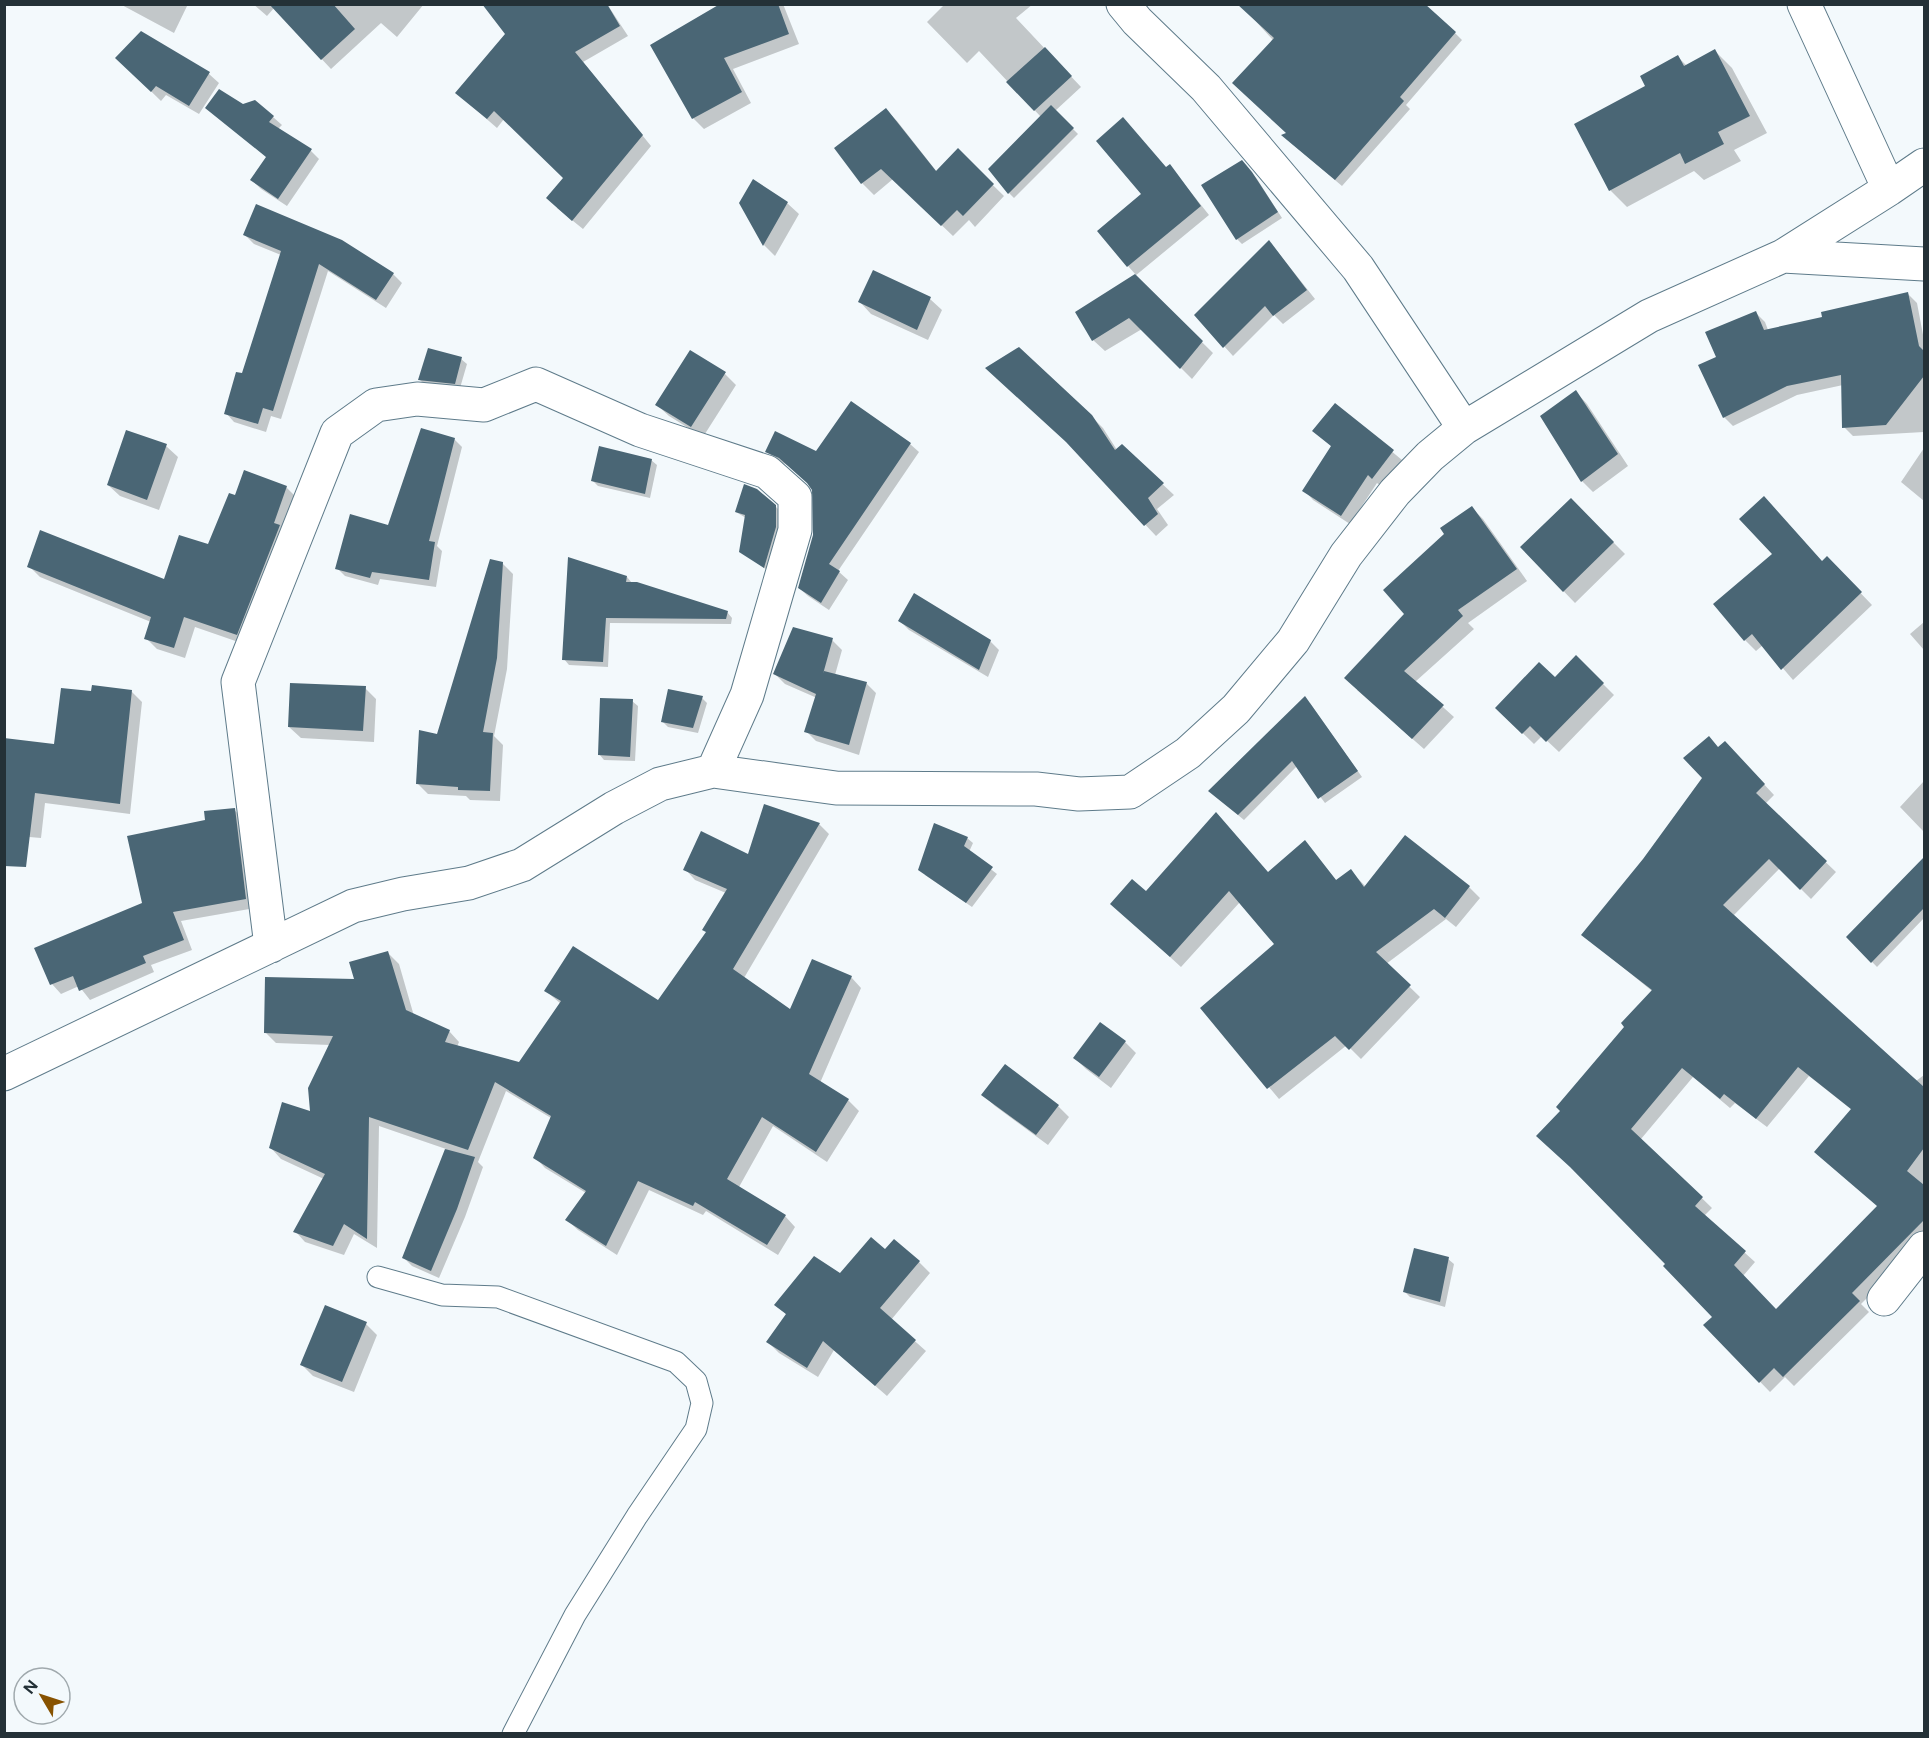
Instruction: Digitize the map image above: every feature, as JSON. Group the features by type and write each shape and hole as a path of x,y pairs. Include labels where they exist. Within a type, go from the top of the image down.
{"street":[{"path":"1123,4 1206,88 1358,268 1464,428"},
{"path":"1804,4 1889,189"},
{"path":"4,1074 353,906 403,894 469,883 522,865 614,808 660,784 713,771 836,788 1036,789 1079,794 1130,792 1188,753 1236,709 1293,641 1346,555 1395,492 1430,456 1464,428 1649,316 1783,256 1924,165"},
{"path":"1783,256 1924,264"},
{"path":"271,946 238,681 337,434 376,405 417,399 484,405 536,384 640,430 767,472 795,497 795,530 747,695 713,771"},
{"path":"1884,1299 1924,1248"}],"lane":[{"path":"378,1277 442,1295 498,1297 676,1362 696,1381 702,1403 696,1430 637,1516 575,1616 513,1734"}],"building":[{"path":"269,4 333,4 355,29 321,60"},
{"path":"482,4 607,4 620,26 575,52 643,135 572,221 546,198 563,178 494,111 487,119 455,93 505,34"},
{"path":"720,4 778,4 789,34 724,58 742,92 692,119 650,45"},
{"path":"1237,4 1425,4 1456,32 1400,97 1404,101 1335,180 1281,135 1286,133 1232,83 1274,38"},
{"path":"141,31 210,72 189,106 156,86 151,92 115,58"},
{"path":"1045,47 1072,76 1034,111 1006,82"},
{"path":"1715,49 1750,116 1718,132 1724,144 1685,164 1680,153 1609,191 1574,124 1645,86 1640,76 1678,55 1684,66"},
{"path":"219,89 243,104 255,100 274,116 269,122 312,149 278,199 250,180 266,157 205,108"},
{"path":"1051,105 1074,128 1008,194 988,169"},
{"path":"886,108 936,171 958,148 994,184 963,216 957,210 941,226 881,169 861,184 834,148"},
{"path":"1123,117 1166,167 1170,164 1201,206 1127,267 1097,231 1141,194 1096,141"},
{"path":"1242,160 1278,212 1236,240 1201,185"},
{"path":"753,179 788,202 763,246 739,203"},
{"path":"256,204 342,240 394,273 376,300 319,264 273,411 263,408 258,424 224,414 236,372 242,373 281,251 243,235"},
{"path":"1269,240 1307,290 1273,316 1265,306 1223,348 1194,315"},
{"path":"873,270 931,297 917,330 858,302"},
{"path":"1135,274 1203,341 1180,369 1129,318 1092,341 1075,312"},
{"path":"1908,292 1919,346 1924,351 1924,376 1886,425 1842,428 1841,375 1787,386 1723,418 1698,365 1716,357 1705,332 1756,311 1764,330 1822,317 1821,312"},
{"path":"1019,347 1092,415 1115,450 1122,444 1164,483 1148,498 1158,514 1144,526 1066,442 985,368"},
{"path":"428,348 462,357 455,384 418,380"},
{"path":"690,350 726,372 691,427 655,405"},
{"path":"1576,390 1618,454 1581,482 1540,416"},
{"path":"851,401 911,443 829,564 840,571 821,603 798,588 813,535 812,490 779,458 765,452 775,431 816,451"},
{"path":"1335,403 1394,450 1372,479 1368,475 1341,516 1302,491 1331,446 1312,431"},
{"path":"421,428 455,438 429,541 435,542 429,580 372,572 370,578 335,569 350,514 388,525"},
{"path":"126,430 167,444 147,500 107,485"},
{"path":"599,446 652,459 645,494 591,481"},
{"path":"244,470 287,486 274,523 280,525 237,635 184,617 174,648 144,639 151,617 27,567 40,530 164,579 179,535 208,544 229,493 235,495"},
{"path":"744,484 757,489 776,505 776,527 764,568 739,552 745,515 735,512"},
{"path":"1764,496 1822,561 1827,556 1862,592 1781,670 1752,634 1744,641 1713,604 1772,554 1739,519"},
{"path":"1571,498 1614,542 1563,592 1520,547"},
{"path":"1472,506 1517,569 1458,610 1463,616 1404,671 1444,705 1412,739 1344,678 1404,614 1383,590 1444,534 1440,528"},
{"path":"568,557 627,576 626,582 637,582 728,611 726,619 606,618 603,662 562,660"},
{"path":"490,559 503,562 497,658 483,732 493,733 490,791 458,790 458,787 416,784 419,730 437,734"},
{"path":"914,593 991,640 979,670 898,621"},
{"path":"793,627 833,638 823,674 824,671 867,682 849,745 804,732 816,694 773,674"},
{"path":"1576,655 1604,683 1546,742 1530,726 1522,734 1495,708 1539,662 1555,677"},
{"path":"290,683 366,686 363,731 288,727"},
{"path":"92,685 132,690 120,804 35,793 26,867 4,866 4,738 54,744 61,688 91,691"},
{"path":"668,689 703,696 693,728 661,722"},
{"path":"1305,696 1358,771 1318,799 1292,761 1238,815 1208,791"},
{"path":"600,698 633,699 630,757 598,755"},
{"path":"1709,736 1718,747 1725,741 1765,784 1756,793 1827,861 1800,890 1769,859 1723,905 1924,1087 1924,1148 1907,1171 1924,1185 1924,1220 1852,1293 1860,1301 1783,1377 1774,1368 1759,1383 1703,1325 1712,1317 1663,1266 1665,1264 1570,1167 1536,1136 1560,1111 1556,1107 1624,1027 1621,1023 1652,990 1581,935 1643,859 1702,778 1683,758","holes":["1798,1067 1851,1109 1814,1152 1877,1206 1776,1309 1734,1265 1746,1251 1695,1206 1703,1197 1631,1129 1682,1068 1720,1099 1724,1094 1756,1119"]},
{"path":"764,804 820,823 733,969 790,1009 812,959 852,976 809,1074 849,1099 816,1152 762,1117 727,1179 786,1215 767,1245 695,1202 693,1206 638,1181 606,1246 565,1220 586,1191 533,1158 551,1116 495,1082 468,1150 369,1117 367,1239 344,1224 333,1246 293,1232 325,1174 269,1148 282,1102 310,1111 308,1088 333,1036 264,1033 265,977 354,979 349,962 388,951 406,1010 450,1030 445,1042 519,1062 561,1001 544,991 573,946 658,1000 706,932 702,930 727,889 683,870 701,831 748,854"},
{"path":"235,808 246,899 173,912 184,940 143,956 146,963 79,991 73,976 50,985 34,948 142,903 127,836 205,820 204,811"},
{"path":"1216,812 1268,872 1305,840 1336,880 1351,869 1364,887 1405,835 1470,886 1445,918 1434,909 1376,952 1411,985 1349,1050 1335,1036 1267,1089 1200,1008 1274,944 1229,891 1170,957 1110,904 1132,879 1146,891"},
{"path":"934,823 968,837 964,846 993,867 966,903 918,870"},
{"path":"1924,857 1924,908 1871,963 1846,937"},
{"path":"1100,1022 1126,1041 1099,1077 1073,1058"},
{"path":"1005,1064 1059,1105 1036,1135 981,1095"},
{"path":"445,1149 475,1157 457,1209 431,1271 402,1258"},
{"path":"871,1237 885,1249 894,1239 920,1261 880,1308 916,1340 875,1386 823,1341 807,1368 766,1342 786,1314 774,1305 814,1256 840,1273"},
{"path":"1414,1248 1449,1257 1440,1302 1403,1292"},
{"path":"325,1305 367,1322 342,1382 300,1365"}]}
